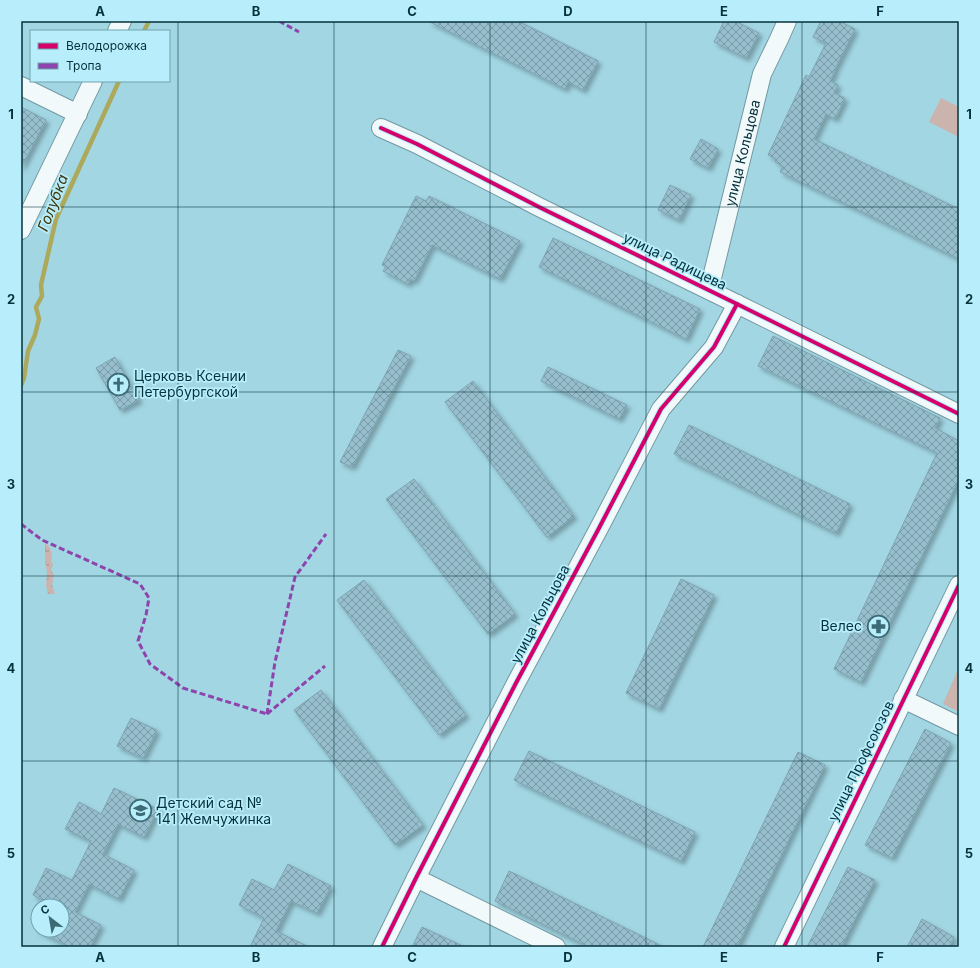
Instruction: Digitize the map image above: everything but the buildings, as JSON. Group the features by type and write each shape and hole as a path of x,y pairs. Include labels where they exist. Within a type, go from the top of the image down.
{"street":[{"path":"118,30 122,21"},
{"name":"улица Кольцова","path":"709,290 762,74 787,21"},
{"path":"21,230 94,82"},
{"path":"21,86 78,114"},
{"name":"улица Радищева","path":"381,128 418,144 539,207 959,414"},
{"name":"улица Кольцова","path":"382,947 516,683 661,409 714,347 737,304"},
{"name":"улица Профсоюзов","path":"784,947 959,585"},
{"path":"903,700 959,726"},
{"path":"416,878 556,947"}],"green space":[{"path":"941,98 959,107 959,137 929,122"},
{"path":"45,542 50,548 52,554 51,560 53,565 51,570 54,575 52,585 55,594 48,594 46,586 47,572"},
{"path":"959,667 959,712 943,704"}],"waterway":[{"name":"Голубка","path":"144,30 149,21"},
{"name":"Голубка","path":"21,385 24,378 28,351 35,335 39,319 36,307 42,296 41,285 56,219 119,82"}],"marked path":[{"path":"279,21 299,32"},
{"path":"21,524 42,540 140,584 149,598 146,615 138,641 150,664 183,688 267,714"},
{"path":"267,714 275,662 295,577 326,534"},
{"path":"267,714 325,666"}],"cycle path":[{"path":"381,128 417,144 539,207 959,414"},
{"path":"382,947 516,683 661,409 714,347 737,304"},
{"path":"784,947 959,585"}],"place":[{"name":"Церковь Ксении Петербургской","path":"118,384"},
{"name":"Велес","path":"878,626"},
{"name":"Детский сад № 141 Жемчужинка","path":"140,811"}]}
